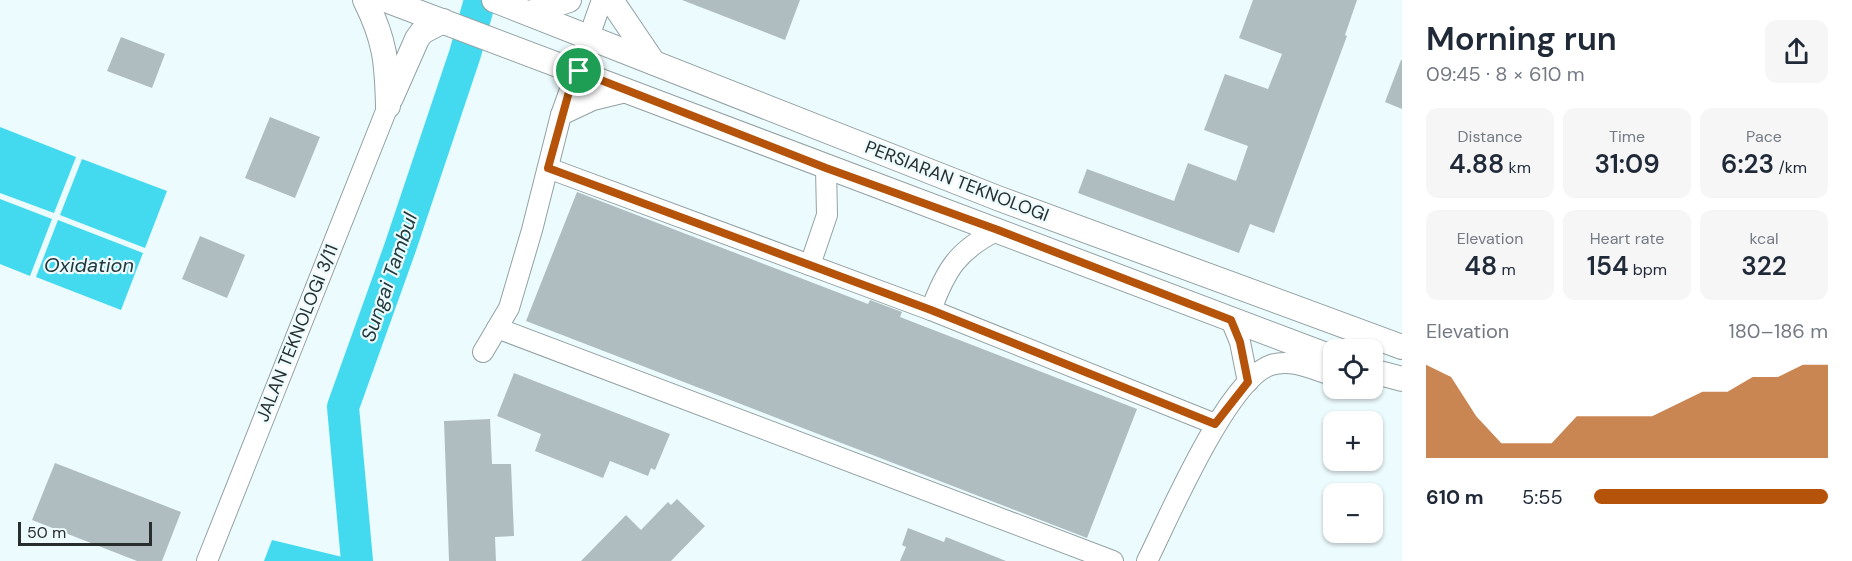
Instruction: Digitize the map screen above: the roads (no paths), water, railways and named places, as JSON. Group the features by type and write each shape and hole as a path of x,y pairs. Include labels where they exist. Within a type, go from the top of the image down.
{"street":[{"path":"365,0 382,39 387,67 388,106"},
{"name":"PERSIARAN TEKNOLOGI","path":"386,0 1323,354"},
{"path":"513,7 569,0"},
{"path":"483,352 509,308 561,115 575,70 602,0"},
{"path":"612,0 653,62"},
{"name":"PERSIARAN TEKNOLOGI","path":"513,7 1000,199 1402,347"},
{"path":"388,106 417,39 422,32 448,22"},
{"path":"561,115 593,100 630,91"},
{"name":"JALAN TEKNOLOGI 3/11","path":"207,561 388,106"},
{"path":"548,168 931,310 1215,424"},
{"path":"810,265 827,215 826,168"},
{"path":"931,310 952,263 967,248 998,230"},
{"path":"1231,320 1240,342 1248,382"},
{"path":"497,328 1113,561"},
{"path":"1148,561 1215,424 1248,382 1269,365 1289,362 1323,373"},
{"path":"1383,374 1402,379"}],"water":[{"name":"Oxidation","path":"0,127 76,157 54,213 0,193"},
{"name":"Oxidation","path":"82,159 167,191 145,248 60,215"},
{"name":"Oxidation","path":"0,199 52,219 30,276 0,264"},
{"name":"Oxidation","path":"58,220 143,253 121,310 36,277"},
{"path":"272,540 359,561 264,561"}],"waterway":[{"name":"Sungai Tambul","path":"357,561 343,407 400,248 465,54 480,0"}]}
